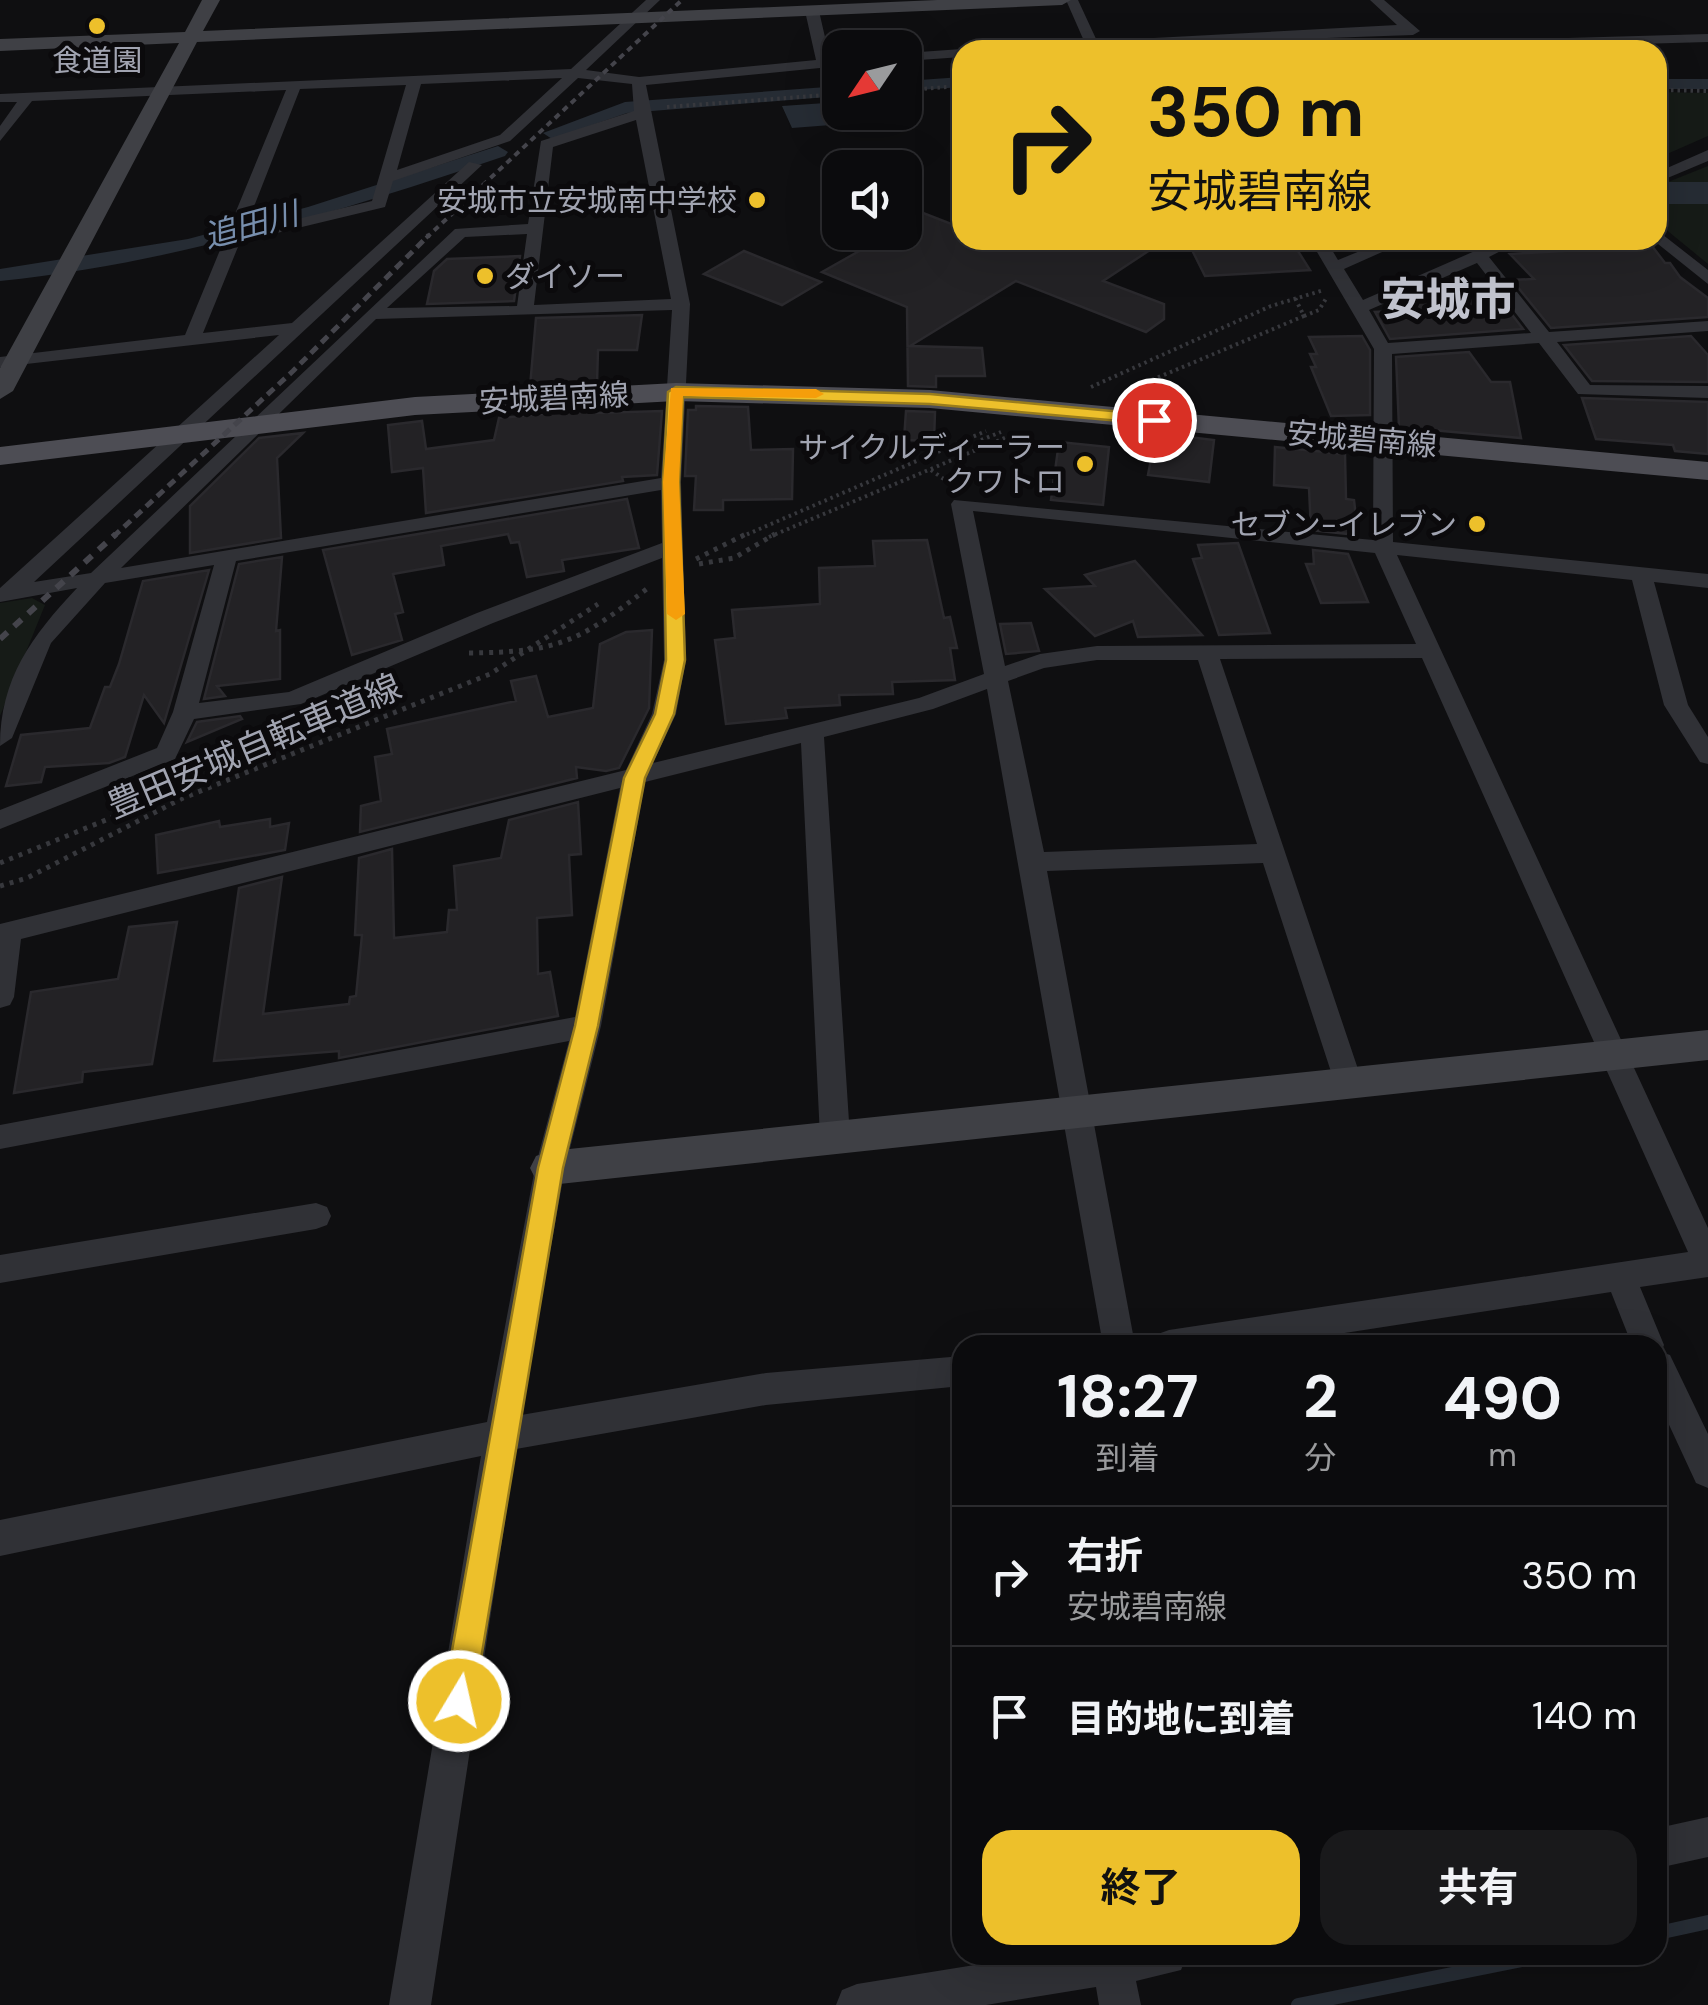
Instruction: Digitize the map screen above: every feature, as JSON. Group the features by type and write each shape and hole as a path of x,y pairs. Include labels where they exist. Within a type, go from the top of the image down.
{"main road":[{"name":"安城碧南線","path":"0,456 415,406 676,392 910,398 1708,471"}],"street":[{"path":"0,391 8,361 66,268 212,0"},
{"path":"231,234 383,191 505,138 654,0"},
{"path":"0,44 1062,0"},
{"path":"1072,0 1090,40"},
{"path":"1376,0 1423,40"},
{"path":"812,10 822,36"},
{"path":"1231,40 1409,28"},
{"path":"1308,32 1314,40"},
{"path":"1653,40 1708,38"},
{"path":"922,56 952,54"},
{"path":"0,98 575,72 639,81 822,64"},
{"path":"383,191 415,79"},
{"path":"410,2005 501,1435 550,1168 587,1026 634,778 664,714 675,660 671,482 681,304 641,108 639,81"},
{"path":"191,342 231,234 295,85"},
{"path":"0,137 27,97"},
{"path":"525,311 546,144 641,108"},
{"path":"1667,173 1708,155"},
{"path":"4,594 189,433 295,328 474,165"},
{"path":"383,191 426,208"},
{"path":"0,738 40,640 98,578 371,314 461,232 534,229"},
{"path":"1667,244 1708,279"},
{"path":"1232,1335 1708,1262 1383,548 1383,349 1324,250"},
{"path":"1335,268 1377,250"},
{"path":"1357,309 1493,250"},
{"path":"1480,256 1586,390 1708,392"},
{"path":"371,314 681,304"},
{"path":"1383,349 1708,326"},
{"path":"8,361 295,328"},
{"path":"4,594 226,560 671,482"},
{"path":"1117,1335 1033,862 962,504 1708,580"},
{"path":"186,712 293,700 485,618 674,558"},
{"path":"0,820 167,752 186,712 226,560"},
{"path":"1641,574 1676,705 1708,756"},
{"path":"0,997 4,932 812,734 925,704 1040,661 1097,653 1206,650 1430,651"},
{"path":"1206,650 1348,1082"},
{"path":"812,734 836,1138"},
{"path":"1033,862 1275,854"},
{"path":"0,1137 587,1026"},
{"path":"550,1168 1612,1052 1708,1045"},
{"path":"0,1269 316,1216"},
{"path":"1619,1274 1644,1335"},
{"path":"0,1538 501,1435 766,1389 952,1373"},
{"path":"1667,1385 1708,1471"},
{"path":"1667,1846 1708,1837"},
{"path":"857,2005 1114,1976 1141,1965"}],"path":[{"path":"922,89 952,87"},
{"path":"1667,90 1708,90"},
{"path":"641,108 822,95"},
{"path":"1081,392 1296,298 1345,285"},
{"path":"1123,392 1304,316 1296,298"},
{"name":"豊田安城自転車道線","path":"451,653 529,653 605,624 674,558 734,558 764,540 1023,430 1024,418 1040,409"},
{"name":"豊田安城自転車道線","path":"621,593 674,558 1003,425"},
{"path":"982,440 988,445"},
{"name":"豊田安城自転車道線","path":"0,886 27,878 183,798 490,674 529,653 603,601"},
{"name":"豊田安城自転車道線","path":"0,863 31,854 184,788 215,751 281,724"}],"shaded area":[{"path":"1667,92 1708,93 1708,136 1667,154"},
{"path":"822,103 822,126 792,128 782,106"},
{"path":"1708,166 1708,264 1667,230 1667,182"},
{"path":"32,598 45,605 0,716 0,603"}],"building":[{"path":"922,213 952,224 952,250 1150,250 1103,281 1164,304 1164,319 1146,332 1016,281 910,346 982,348 985,376 936,376 936,387 908,386 907,307 822,272 861,250 922,250"},
{"path":"1192,250 1297,250 1310,270 1205,276"},
{"path":"1655,250 1680,277 1708,298 1708,317 1551,328 1512,280 1534,279 1510,254"},
{"path":"744,251 821,282 782,305 704,274"},
{"path":"520,256 514,301 427,304 434,271 447,259"},
{"path":"1487,282 1523,329 1390,339 1375,312 1413,310 1405,298 1448,294 1441,284"},
{"path":"642,315 637,350 598,350 597,383 530,387 536,318"},
{"path":"1362,336 1370,350 1370,415 1331,416 1311,367 1316,367 1310,354 1317,354 1309,337"},
{"path":"1691,336 1708,355 1708,382 1592,381 1564,345"},
{"path":"1469,352 1491,382 1510,382 1521,438 1399,427 1396,357"},
{"path":"1582,398 1708,402 1708,454 1675,451 1673,445 1596,439"},
{"path":"696,406 748,407 751,450 793,449 792,499 723,500 723,510 694,510 696,476 685,476 688,410 696,410"},
{"path":"596,409 596,413 662,411 657,475 622,477 623,481 426,513 423,468 392,472 388,425 422,421 426,449 494,440 499,418"},
{"path":"906,411 935,412 934,441 904,440"},
{"path":"303,433 277,458 281,538 190,553 190,506 259,438"},
{"path":"1156,433 1214,440 1209,482 1148,475"},
{"path":"1059,442 1109,447 1103,505 1051,500"},
{"path":"1275,447 1345,454 1346,499 1354,500 1358,535 1311,530 1309,488 1274,485"},
{"path":"627,499 639,548 562,560 564,571 527,577 519,542 511,543 508,534 441,546 444,565 393,574 403,612 395,614 402,640 352,655 323,550"},
{"path":"927,540 944,618 950,617 957,648 950,648 955,680 892,682 893,694 839,695 840,705 785,708 787,718 726,724 715,640 735,638 732,610 820,604 819,568 875,566 873,541"},
{"path":"1238,543 1270,633 1219,635 1193,559 1202,558 1198,545"},
{"path":"1313,550 1348,554 1368,602 1321,603 1306,564 1314,564"},
{"path":"282,557 276,631 280,630 280,679 217,686 225,696 204,699 239,564"},
{"path":"1135,561 1202,635 1138,637 1133,621 1095,636 1045,589 1095,586 1085,575"},
{"path":"209,570 164,723 144,695 125,757 109,763 45,767 41,782 6,786 21,735 90,728 105,687 110,687 119,664 143,581"},
{"path":"1031,623 1039,651 1006,654 1000,624"},
{"path":"652,630 649,708 619,768 606,771 576,767 577,778 360,832 361,806 381,801 375,757 392,754 387,729 516,701 511,681 536,676 548,717 593,708 600,644 626,632"},
{"path":"240,716 242,719 187,742 197,722"},
{"path":"578,802 581,854 569,855 572,915 537,918 538,974 550,972 558,1016 339,1058 339,1051 214,1061 239,888 282,877 263,1014 349,1004 350,997 356,996 362,935 355,935 359,858 392,849 394,938 447,932 449,910 457,910 454,866 501,858 509,820"},
{"path":"270,819 270,827 289,823 285,850 158,873 156,835 219,821 220,827"},
{"path":"177,922 152,1064 83,1072 82,1082 14,1093 31,992 118,979 129,927"}],"waterway":[{"name":"追田川","path":"922,85 952,83"},
{"name":"追田川","path":"1667,84 1708,84"},
{"name":"追田川","path":"552,133 625,108 822,92"},
{"name":"追田川","path":"0,275 61,269 188,245 316,211 498,152"},
{"path":"1667,193 1708,193"},
{"path":"1667,1931 1708,1922"},
{"path":"1298,2005 1496,1965"}],"railway":[{"path":"426,238 682,0"},
{"path":"426,238 429,235"},
{"path":"113,537 293,371 426,238"},
{"path":"0,639 116,534"}],"slow traffic":[{"path":"676,614 671,482 676,392 816,394"}],"place":[{"name":"食道園","path":"97,26"},
{"name":"安城市立安城南中学校","path":"757,200"},
{"name":"ダイソー","path":"485,276"},
{"name":"サイクルディーラー クワトロ","path":"1085,464"},
{"name":"セブン-イレブン","path":"1477,524"}],"district":[{"name":"安城市","path":"1448,299"}],"route":[{"path":"459,1701 501,1435 550,1168 587,1026 634,778 664,714 675,660 671,482 676,392 930,399 1154,420"}]}
